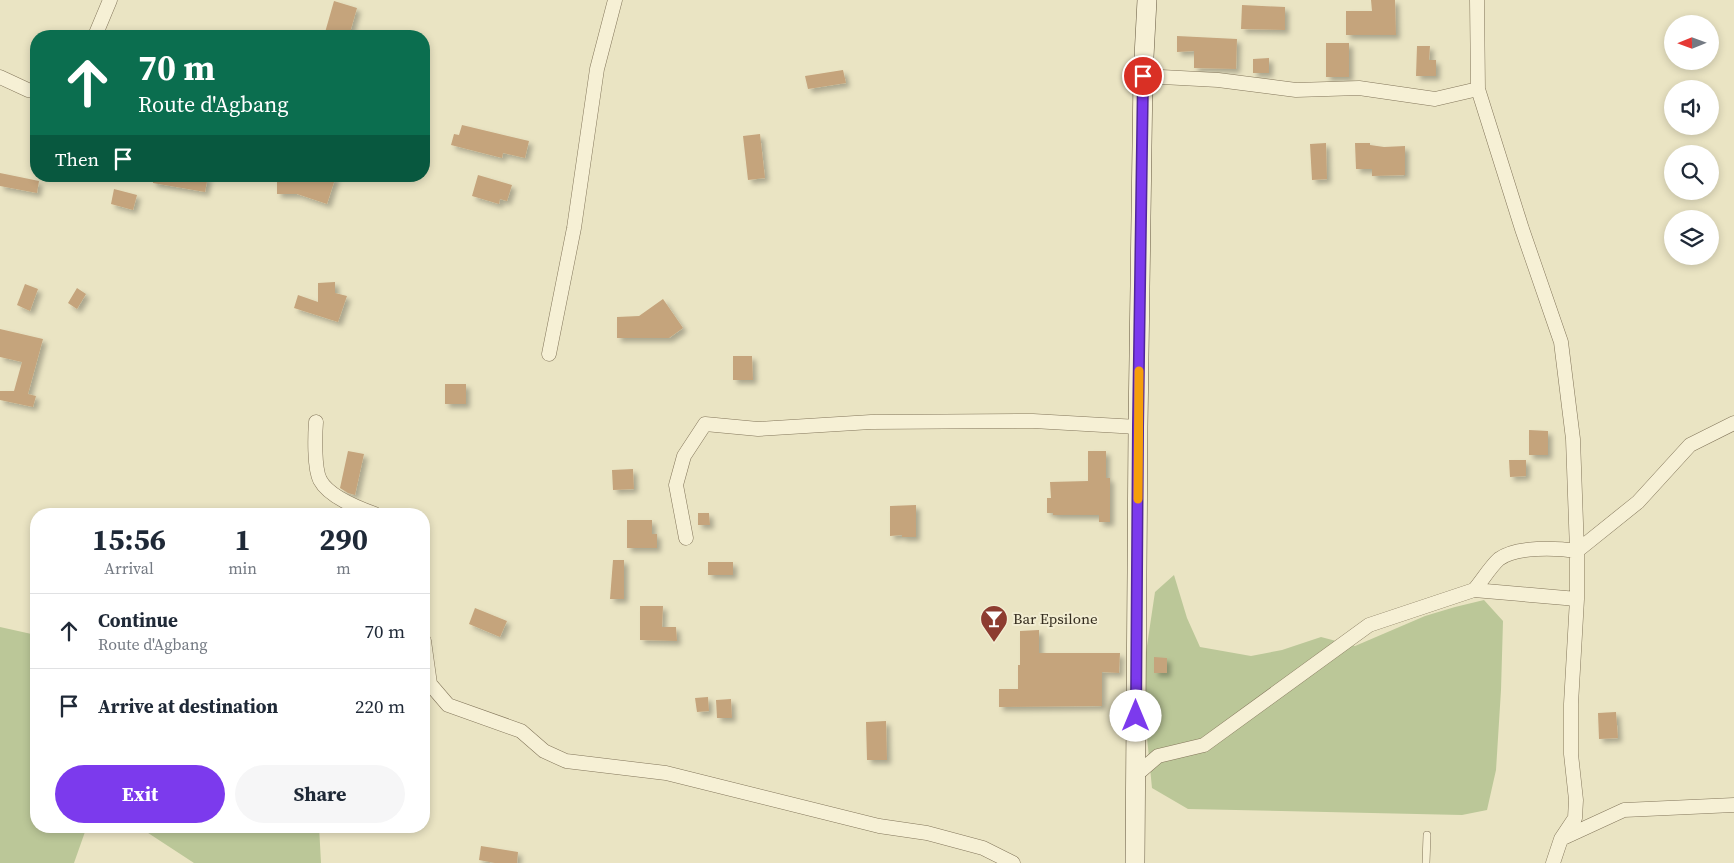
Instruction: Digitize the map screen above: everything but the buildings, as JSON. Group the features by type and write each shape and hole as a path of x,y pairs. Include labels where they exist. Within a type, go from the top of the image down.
{"main road":[{"path":"1135,863 1143,76 1148,0"}],"street":[{"path":"98,30 110,0"},
{"path":"549,354 574,228 597,69 614,0"},
{"path":"1477,0 1478,89 1522,230 1562,342 1573,438 1577,599 1571,714 1571,754 1576,800 1575,818 1561,839 1553,863"},
{"path":"1143,76 1218,80 1296,90 1359,88 1435,99 1478,89"},
{"path":"0,77 30,90"},
{"path":"686,538 676,485 684,456 705,424 758,429 871,422 1033,421 1138,427"},
{"path":"316,422 315,448 320,479 335,496 359,508"},
{"path":"1474,590 1500,559 1522,550 1560,548 1577,551 1638,502 1690,445 1734,424"},
{"path":"1136,775 1158,756 1204,745 1369,625 1474,590 1577,599"},
{"path":"430,684 448,705 521,731 544,751 566,762 666,773 879,826 927,833 983,848 1013,863"},
{"path":"1561,839 1624,810 1734,805"}],"lane":[{"path":"1426,863 1427,835"}],"green space":[{"path":"1174,575 1187,618 1200,647 1251,656 1282,650 1321,637 1355,646 1425,616 1484,600 1503,621 1496,770 1487,810 1462,815 1188,809 1152,788 1146,727 1145,659 1155,592"},
{"path":"0,627 30,634 30,833 85,833 74,863 0,863"},
{"path":"148,833 319,833 321,863 194,863"}],"slow traffic":[{"path":"1138,499 1139,371"}],"place":[{"name":"Bar Epsilone","path":"994,643"}],"route":[{"path":"1136,716 1143,76"}]}
